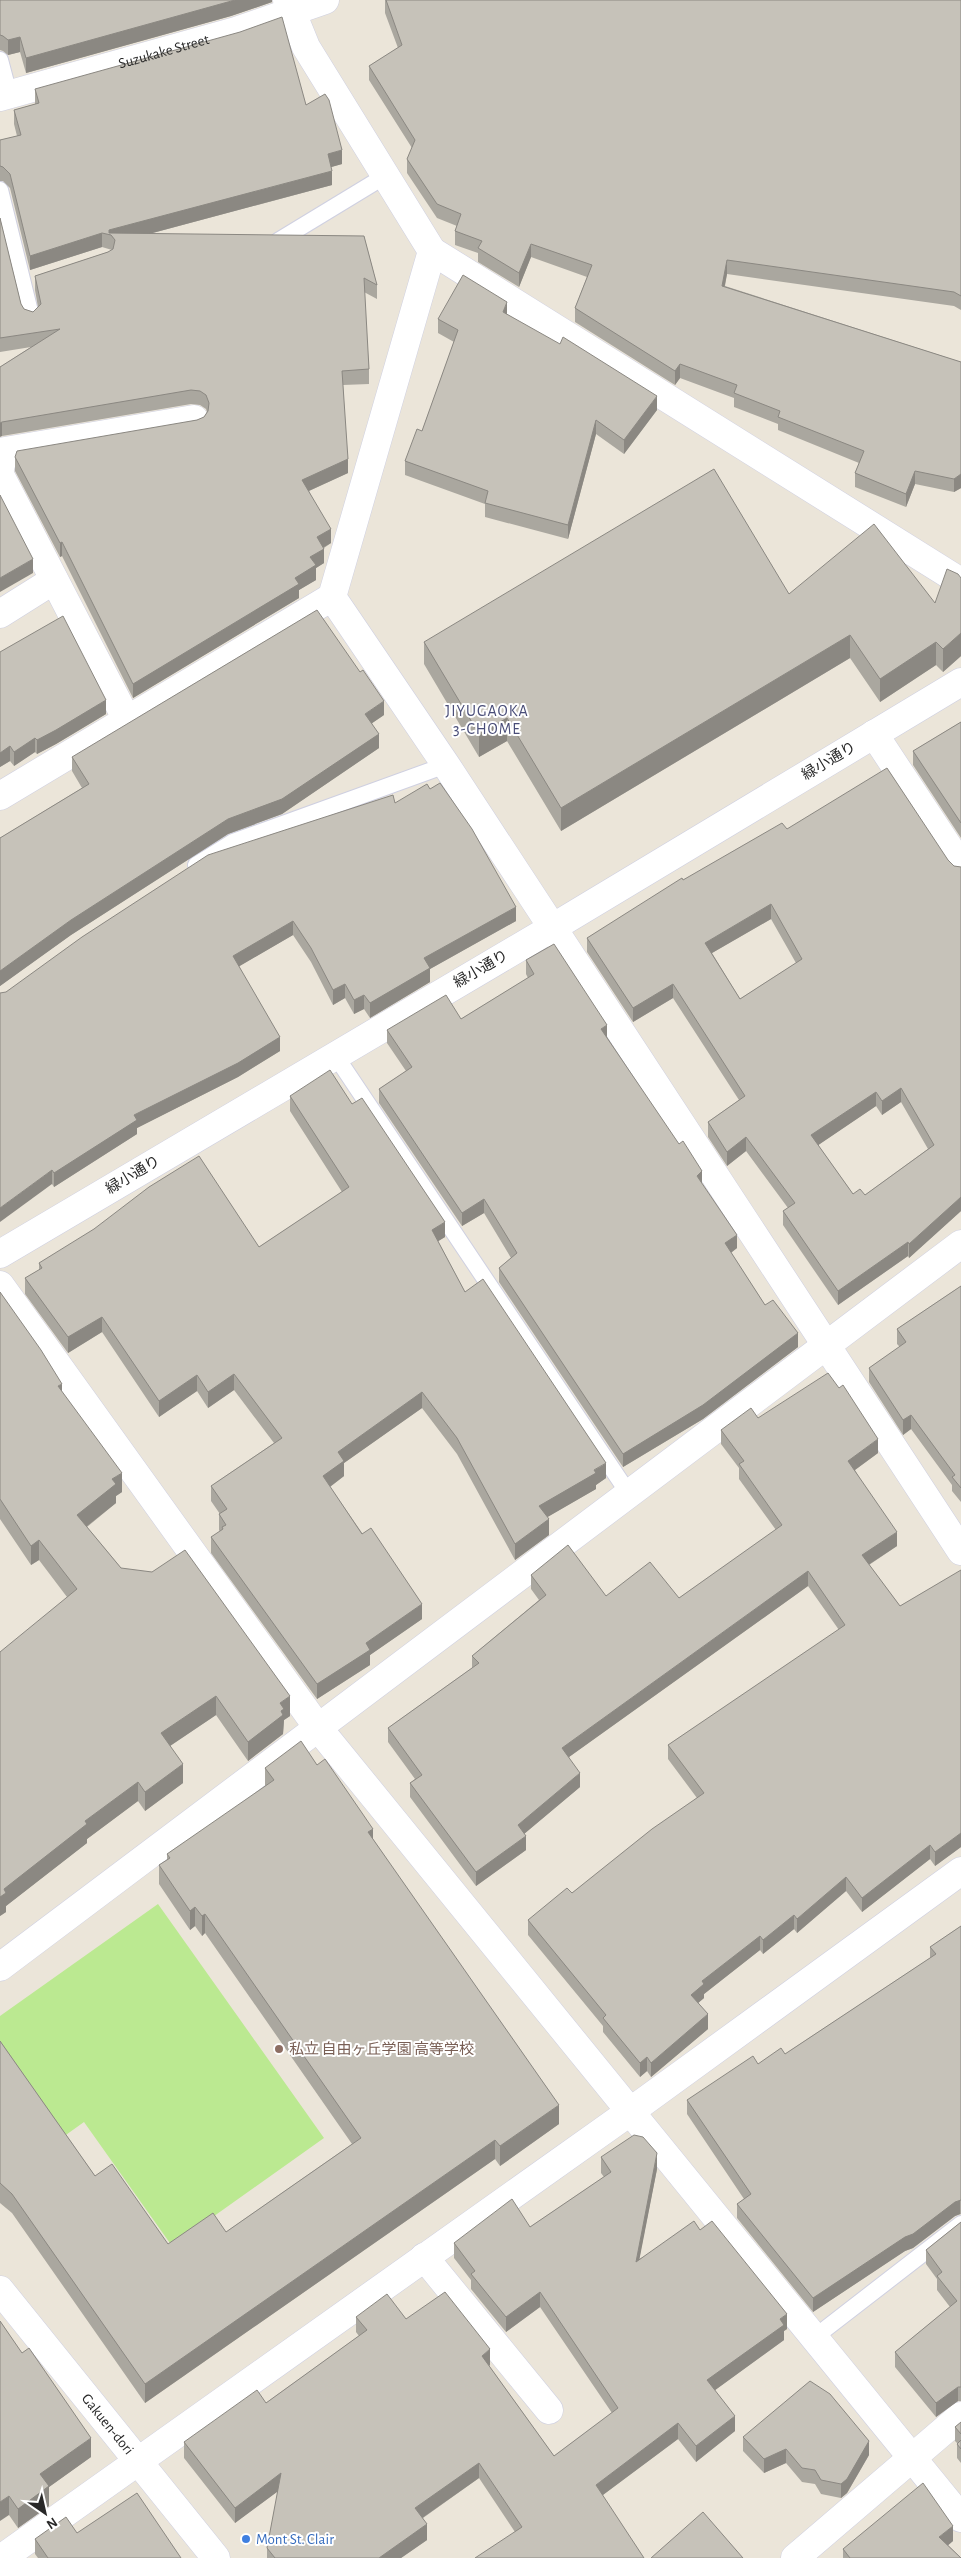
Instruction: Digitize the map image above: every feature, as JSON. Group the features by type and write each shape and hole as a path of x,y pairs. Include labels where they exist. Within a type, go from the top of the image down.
{"street":[{"name":"Suzukake Street","path":"4,95 236,31 289,6 325,0"},
{"path":"289,6 306,47 432,251 961,582"},
{"path":"0,796 332,597 432,251"},
{"path":"0,468 5,451 194,419"},
{"path":"0,475 127,720"},
{"path":"0,614 54,580"},
{"path":"332,597 446,765 824,1345 961,1550"},
{"name":"緑小通り","path":"0,1254 552,928 961,682"},
{"path":"874,734 961,866"},
{"path":"0,1967 318,1729 824,1345 961,1244"},
{"path":"0,1285 318,1729 961,2518"},
{"path":"2,2558 113,2481 138,2461 631,2111 961,1871"},
{"path":"424,2257 549,2410"},
{"name":"Gakuen-dori","path":"0,2290 216,2558"},
{"path":"795,2558 961,2416"}],"lane":[{"path":"0,60 4,95"},
{"path":"278,241 385,176"},
{"path":"0,190 31,316"},
{"path":"23,282 41,277"},
{"path":"183,874 233,842 446,765"},
{"path":"335,1055 629,1494"},
{"path":"815,2337 961,2224"}],"green space":[{"path":"158,1904 324,2138 172,2246 84,2122 63,2137 0,2047 0,2016"}],"building":[{"path":"0,0 235,0 26,58 20,37 8,40 0,35"},
{"path":"386,0 961,0 961,296 954,292 727,260 722,286 961,362 961,474 954,479 915,471 906,494 855,473 864,451 778,417 780,411 734,393 737,385 680,364 675,371 575,308 592,265 531,244 519,273 478,248 482,241 455,231 461,214 437,204 407,159 415,140 369,66 402,45"},
{"path":"282,17 306,105 325,94 329,100 342,150 328,154 332,171 109,230 109,233 364,236 377,285 364,278 369,369 342,371 348,459 302,480 331,529 317,537 324,549 310,557 316,565 295,578 299,584 133,684 62,542 60,543 15,457 17,451 197,420 204,417 208,411 209,403 206,395 200,391 191,390 0,423 0,367 60,329 0,338 0,218 21,304 24,309 33,312 41,304 35,276 108,252 113,249 115,240 111,235 102,233 30,256 10,174 0,166 0,140 21,135 14,110 39,103 35,89 240,32"},
{"path":"463,275 507,302 503,312 560,344 563,337 657,396 624,440 596,420 568,525 485,503 488,491 405,461 417,429 422,431 458,330 438,319"},
{"path":"714,469 789,594 874,524 935,603 947,569 958,574 961,578 961,633 943,649 936,642 880,679 850,635 561,808 507,718 479,734 424,642"},
{"path":"0,495 33,559 0,578"},
{"path":"317,610 360,672 363,670 384,701 365,714 379,734 282,799 228,819 71,920 0,971 0,838 89,784 72,757"},
{"path":"63,616 106,700 56,730 37,740 35,738 14,752 10,746 0,753 0,652"},
{"path":"961,722 961,823 913,751"},
{"path":"887,768 948,860 954,866 961,867 961,1197 909,1244 908,1242 838,1291 783,1211 795,1203 746,1137 727,1152 708,1122 745,1096 673,984 633,1008 587,938 682,878 683,880 782,823 787,829","holes":["771,904 802,959 740,999 705,943","901,1088 934,1145 865,1195 860,1189 853,1194 811,1135 876,1092 882,1101"]},
{"path":"440,783 472,829 516,907 424,958 430,968 370,1003 364,995 354,1000 345,984 333,990 311,948 293,921 233,956 280,1037 238,1063 134,1115 137,1120 54,1173 52,1170 0,1208 0,993 6,992 82,937 208,855 393,795 395,803 427,784 430,789"},
{"path":"554,944 607,1025 601,1029 679,1144 683,1141 702,1171 697,1176 737,1235 725,1243 765,1305 773,1300 798,1333 703,1405 623,1454 499,1268 517,1253 484,1199 462,1213 379,1089 412,1067 387,1030 446,995 461,1019 534,974 526,960"},
{"path":"330,1070 352,1104 362,1098 445,1222 432,1230 465,1292 483,1279 606,1463 594,1470 596,1473 539,1506 549,1519 515,1544 457,1438 422,1392 338,1452 344,1461 323,1476 362,1534 371,1528 422,1604 366,1643 370,1650 317,1684 211,1537 226,1525 219,1514 227,1509 211,1486 282,1438 234,1374 208,1392 197,1375 159,1401 102,1317 68,1337 25,1278 42,1268 39,1263 94,1229 149,1187 199,1156 259,1247 349,1187 290,1096"},
{"path":"961,1286 961,1488 952,1477 955,1475 911,1415 903,1420 869,1368 906,1342 897,1329"},
{"path":"0,1292 41,1350 62,1384 58,1386 122,1473 112,1479 116,1484 77,1515 121,1568 152,1572 185,1550 290,1696 280,1703 284,1709 281,1711 283,1715 248,1742 216,1696 161,1733 183,1764 145,1792 138,1782 85,1821 87,1824 4,1889 6,1893 0,1897 0,1652 77,1589 39,1540 31,1546 0,1499"},
{"path":"828,1373 839,1388 843,1385 878,1439 848,1461 897,1532 862,1555 900,1606 961,1570 961,1833 935,1852 930,1845 862,1898 846,1877 797,1919 794,1915 763,1940 760,1936 702,1981 704,1984 691,1995 708,2014 651,2063 647,2057 640,2063 603,2018 606,2015 528,1920 567,1888 572,1893 652,1829 704,1793 668,1745 845,1625 808,1571 562,1748 580,1773 518,1825 526,1836 476,1872 410,1783 422,1775 388,1728 479,1663 472,1656 546,1595 531,1575 568,1545 606,1596 650,1562 679,1598 782,1525 739,1464 744,1461 721,1430 751,1408 758,1418"},
{"path":"301,1741 317,1765 325,1759 373,1829 368,1832 559,2105 500,2146 495,2140 145,2384 12,2194 0,2183 0,2041 95,2176 112,2164 168,2244 213,2213 226,2232 361,2138 205,1914 202,1916 195,1907 190,1911 159,1865 170,1858 167,1854 274,1780 265,1768"},
{"path":"961,1926 961,2200 955,2202 913,2234 905,2237 813,2298 737,2204 751,2194 687,2100 753,2056 758,2064 781,2048 785,2054 936,1954 930,1947"},
{"path":"634,2135 643,2137 657,2153 636,2262 694,2221 700,2230 712,2221 787,2314 780,2319 784,2325 707,2380 735,2416 696,2446 678,2423 596,2485 644,2558 475,2558 522,2527 479,2463 415,2508 427,2524 379,2558 275,2558 267,2548 281,2473 235,2508 184,2442 257,2390 266,2403 367,2330 356,2317 387,2294 406,2319 445,2292 490,2349 482,2356 554,2456 618,2408 540,2292 506,2317 471,2274 475,2271 454,2243 512,2199 530,2227 611,2172 601,2157"},
{"path":"961,2222 961,2387 958,2387 936,2403 895,2352 957,2301 937,2276 942,2272 926,2250"},
{"path":"0,2321 22,2353 29,2348 91,2438 40,2474 49,2486 18,2509 9,2496 0,2502"},
{"path":"810,2381 830,2394 869,2441 847,2479 841,2484 821,2480 815,2470 802,2468 786,2449 764,2459 743,2437"},
{"path":"961,2422 961,2434 955,2427"},
{"path":"961,2440 961,2449 957,2444"},
{"path":"923,2483 953,2526 939,2537 961,2558 850,2558 843,2549"},
{"path":"137,2493 181,2558 48,2558 35,2539 66,2517 77,2533"},
{"path":"703,2512 743,2558 651,2558"}],"place":[{"name":"私立 自由ヶ丘学園 高等学校","path":"279,2049"},
{"name":"Mont St. Clair","path":"246,2539"}],"district":[{"name":"JIYUGAOKA 3-CHOME","path":"487,720"}]}
